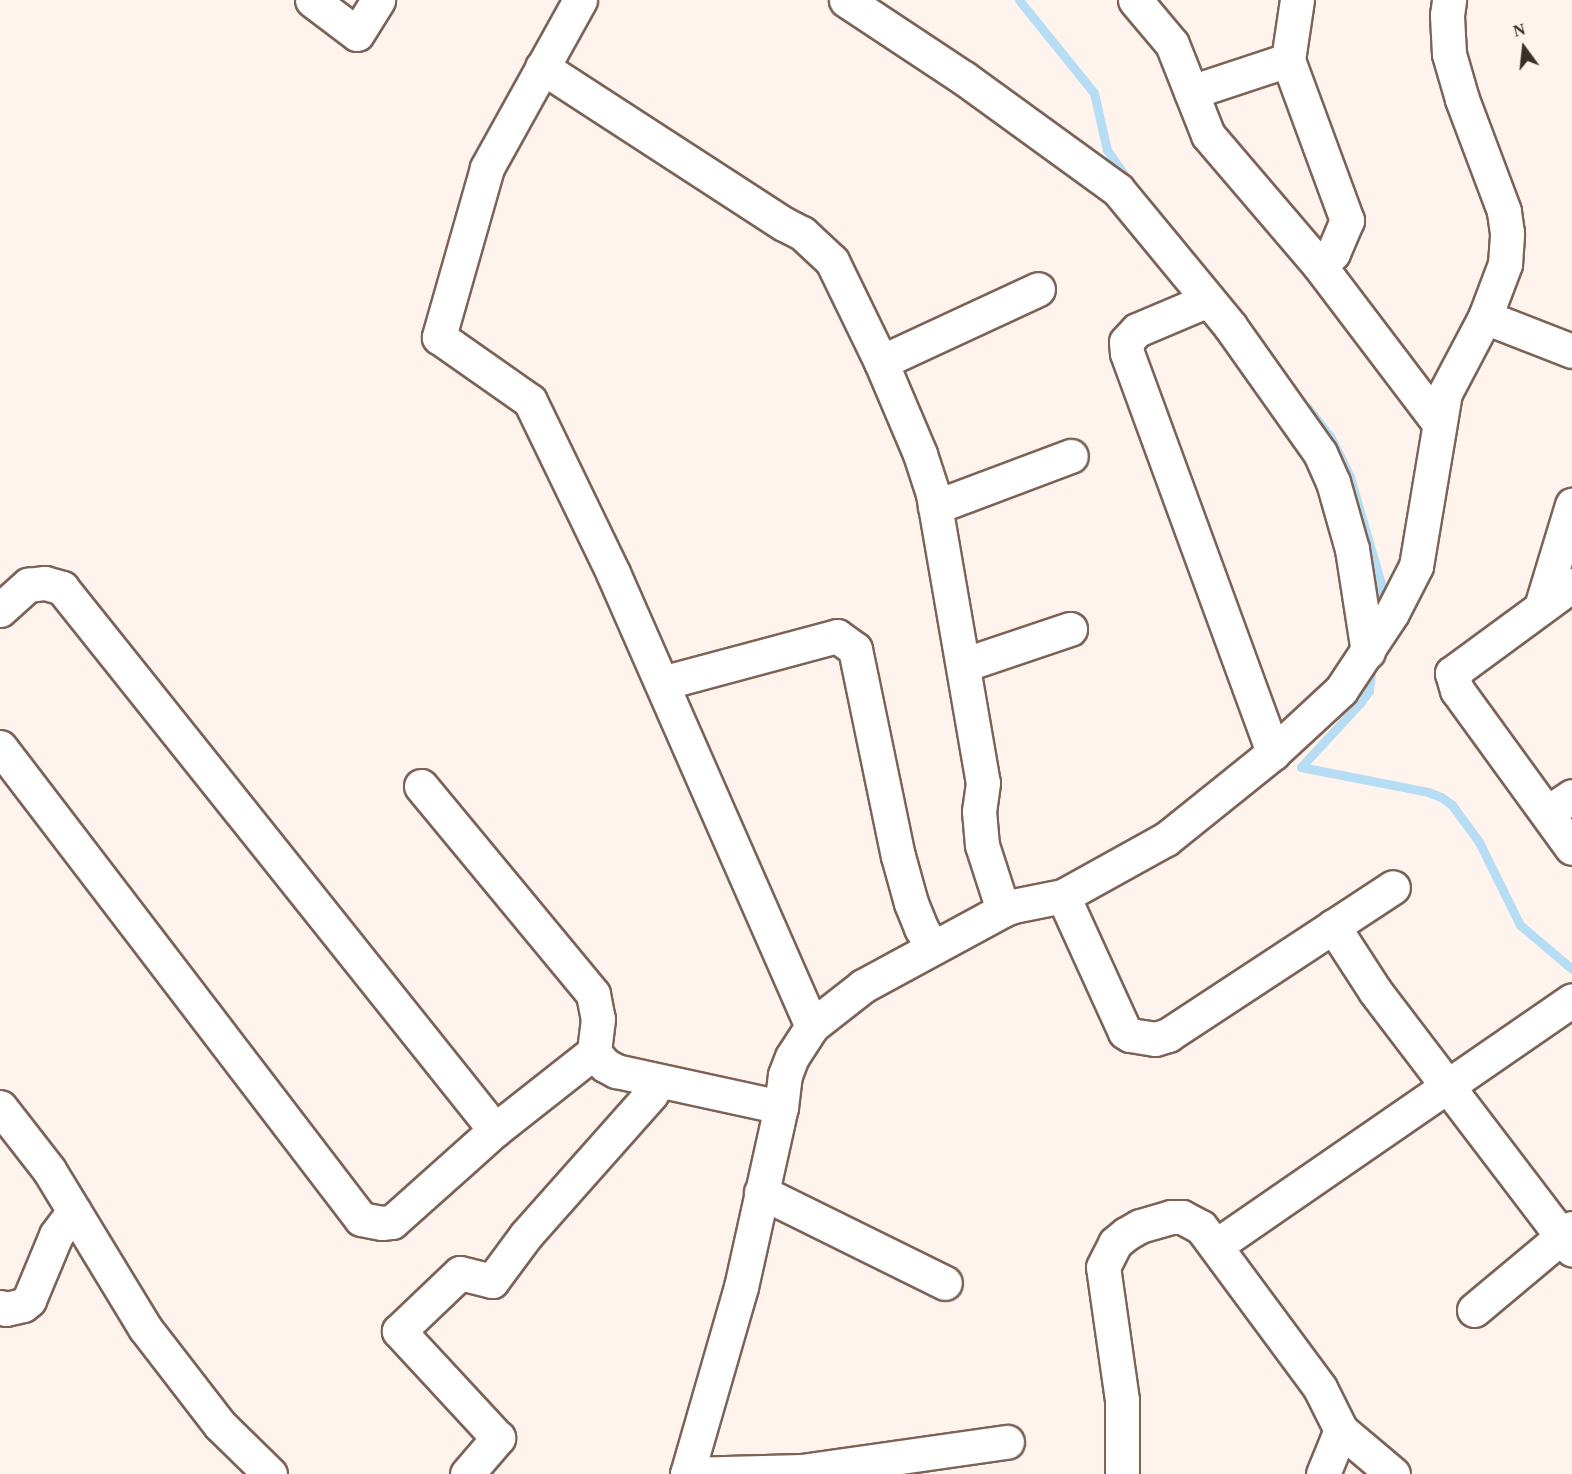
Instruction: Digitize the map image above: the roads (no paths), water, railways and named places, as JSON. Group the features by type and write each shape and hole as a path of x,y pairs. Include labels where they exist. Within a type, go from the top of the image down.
{"street":[{"path":"312,0 357,34 378,0"},
{"path":"580,0 486,168 439,337 530,401 613,573 812,1026"},
{"path":"846,0 964,78 1118,190 1208,300 1320,453 1333,482 1352,549 1368,652"},
{"path":"1135,0 1172,44 1208,135 1319,265 1438,423"},
{"path":"1298,0 1288,60 1347,220 1333,253 1319,265"},
{"path":"1007,1442 802,1470 687,1474 741,1287 782,1107 785,1075 792,1057 812,1026 862,986 1003,910 1063,896 1166,838 1273,753 1341,690 1392,613 1416,566 1438,423 1445,393 1485,317 1505,264 1507,233 1504,211 1451,61 1447,15 1449,0"},
{"path":"1191,92 1288,60"},
{"path":"542,67 784,224 802,233 818,246 837,271 881,362 920,454 935,507 983,783 979,826 987,864 1003,910"},
{"path":"881,362 1038,289"},
{"path":"1208,300 1137,330 1126,342 1127,353 1273,753"},
{"path":"1485,317 1572,351"},
{"path":"935,507 1071,456"},
{"path":"1541,607 1572,505"},
{"path":"0,610 28,585 45,583 62,588 495,1130"},
{"path":"1572,585 1452,673 1456,690 1560,804 1572,848"},
{"path":"963,665 1070,629"},
{"path":"662,683 837,636 855,649 898,856 914,911 933,948"},
{"path":"0,747 361,1219 382,1224 392,1222 495,1130 594,1052 598,1019 593,994 421,786"},
{"path":"1063,896 1125,1032 1155,1039 1168,1035 1393,886"},
{"path":"1333,926 1375,991 1569,1238 1474,1310"},
{"path":"1217,1245 1572,1000"},
{"path":"594,1052 605,1065 616,1071 658,1082 782,1107"},
{"path":"467,1474 498,1438 399,1331 460,1273 492,1281 526,1235 651,1094 658,1082"},
{"path":"0,1107 49,1170 145,1328 164,1354 220,1425 270,1474"},
{"path":"761,1192 945,1283"},
{"path":"0,1307 6,1310 23,1305 29,1300 56,1235 74,1211"},
{"path":"1122,1474 1122,1400 1103,1267 1115,1243 1126,1234 1140,1226 1171,1216 1182,1217 1201,1227 1217,1245 1320,1388 1341,1430 1393,1474"},
{"path":"1323,1474 1341,1430"}],"waterway":[{"path":"1019,0 1094,93 1107,150 1129,182"},
{"path":"1307,407 1330,436 1350,477 1381,584 1378,613"},
{"path":"1372,665 1369,691 1301,767 1428,792 1452,805 1479,842 1520,925 1572,969"}]}
